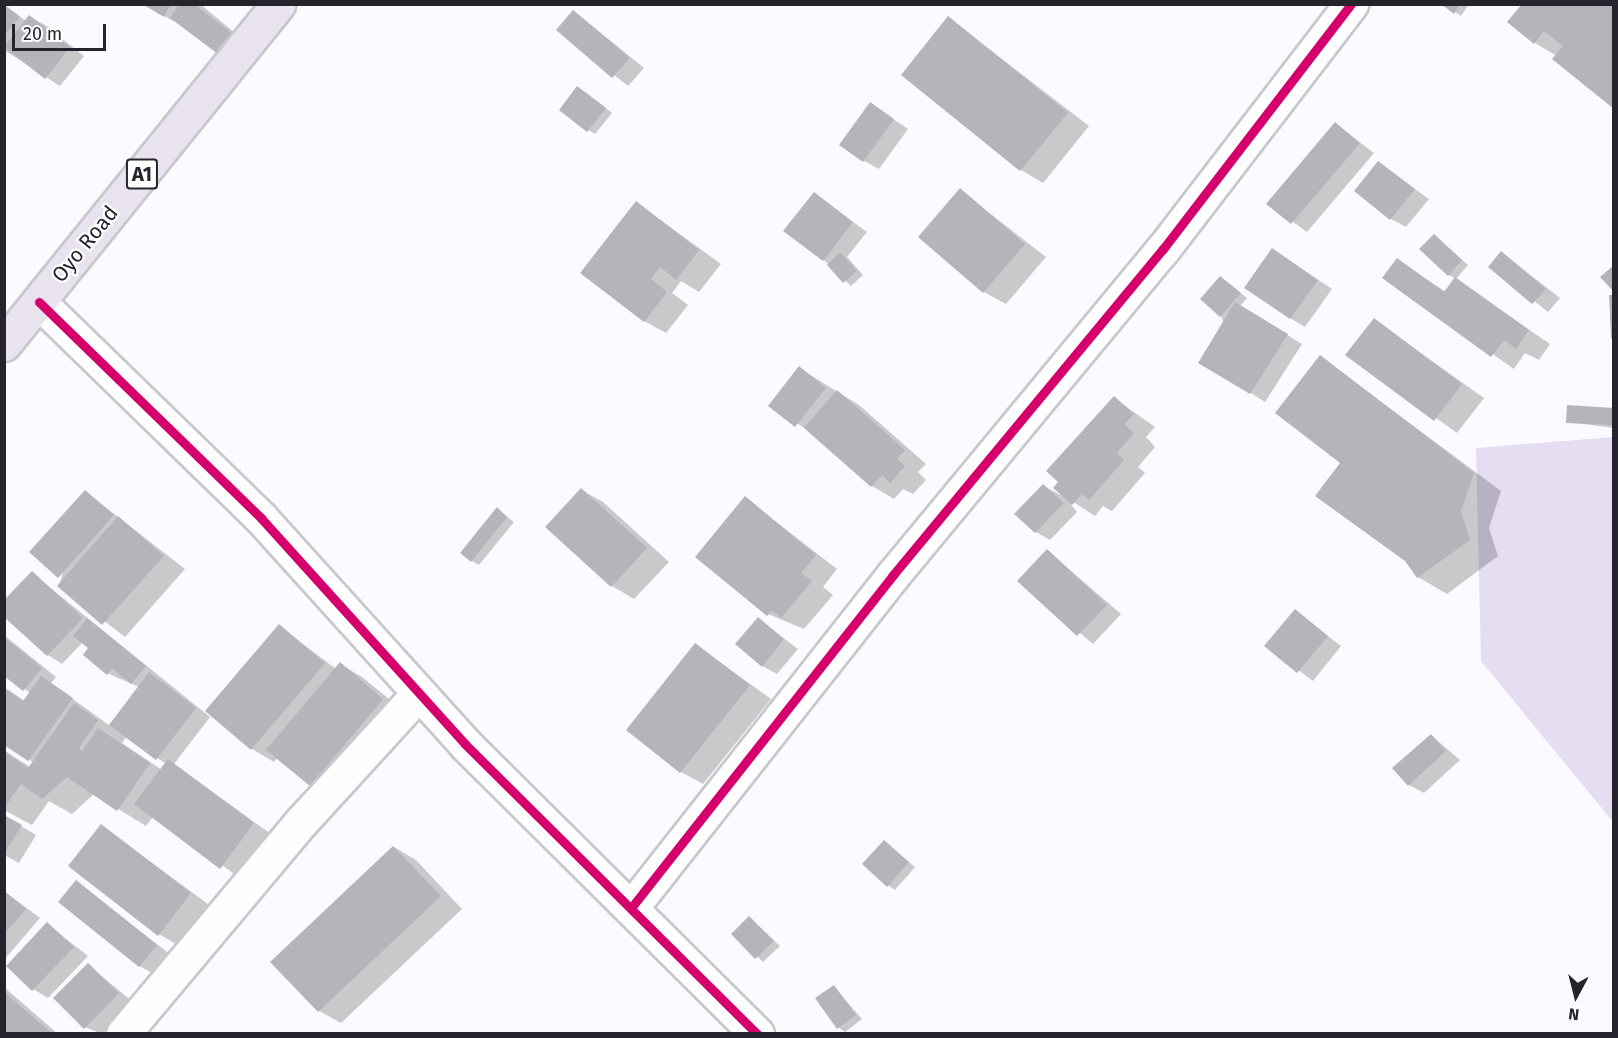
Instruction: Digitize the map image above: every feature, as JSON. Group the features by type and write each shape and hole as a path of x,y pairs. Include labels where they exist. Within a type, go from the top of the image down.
{"highway":[{"name":"Oyo Road","path":"4,344 278,4"}],"street":[{"path":"631,908 893,575 1163,249 1352,4"},
{"path":"39,302 261,518 419,693 757,1034"},
{"path":"123,1034 302,821 419,693"}],"shaded area":[{"path":"1614,437 1613,822 1481,661 1476,448"}],"building":[{"path":"142,4 171,4 164,17"},
{"path":"179,4 194,4 233,34 218,54 170,18"},
{"path":"1441,4 1460,4 1454,14"},
{"path":"1522,4 1614,4 1614,109 1552,59 1563,46 1544,31 1534,44 1507,22"},
{"path":"4,5 20,17 4,36"},
{"path":"573,10 630,58 612,78 556,30"},
{"path":"29,15 70,47 45,79 4,47"},
{"path":"948,16 1068,113 1020,171 901,75"},
{"path":"577,86 606,108 587,132 559,110"},
{"path":"870,102 894,119 863,162 839,145"},
{"path":"1335,122 1360,143 1291,224 1266,204"},
{"path":"1378,161 1415,189 1390,220 1354,191"},
{"path":"960,188 1025,244 983,293 918,237"},
{"path":"814,192 853,222 823,261 783,231"},
{"path":"636,201 699,250 676,280 660,267 651,279 667,292 644,322 580,273"},
{"path":"1434,234 1462,260 1448,276 1419,249"},
{"path":"1272,248 1318,280 1290,319 1244,288"},
{"path":"1501,251 1546,289 1532,304 1488,267"},
{"path":"840,252 857,271 843,283 827,265"},
{"path":"1397,258 1444,292 1455,277 1529,330 1516,349 1504,340 1491,357 1382,278"},
{"path":"1614,265 1614,292 1600,277"},
{"path":"1220,276 1241,293 1220,317 1200,299"},
{"path":"1609,295 1614,295 1614,338 1611,338"},
{"path":"1235,302 1288,334 1250,394 1198,363"},
{"path":"1374,318 1462,384 1434,421 1345,355"},
{"path":"1320,355 1474,473 1461,511 1470,540 1417,578 1405,561 1315,496 1340,463 1275,413"},
{"path":"799,366 826,388 795,427 768,406"},
{"path":"837,390 905,450 897,459 905,466 890,483 882,475 871,487 804,428"},
{"path":"1114,396 1134,414 1124,424 1134,433 1117,453 1124,460 1089,500 1082,494 1072,505 1053,488 1058,482 1046,471"},
{"path":"1567,405 1614,408 1614,425 1566,423"},
{"path":"1043,484 1064,503 1035,533 1014,514"},
{"path":"581,488 647,548 611,587 545,527"},
{"path":"85,490 114,515 58,578 29,552"},
{"path":"745,496 816,555 801,573 812,581 781,618 772,610 767,616 695,557"},
{"path":"497,507 507,517 471,562 460,553"},
{"path":"118,516 164,556 102,625 57,586"},
{"path":"1047,549 1107,605 1077,636 1017,581"},
{"path":"32,571 83,618 47,656 4,617 4,600"},
{"path":"1295,609 1328,636 1297,673 1264,646"},
{"path":"758,617 784,639 762,667 735,644"},
{"path":"87,618 146,666 131,684 112,668 107,675 83,655 88,648 73,636"},
{"path":"279,624 325,663 251,750 205,711"},
{"path":"4,637 42,668 23,691 4,676"},
{"path":"695,643 750,685 680,773 626,730"},
{"path":"340,662 383,699 310,786 266,750"},
{"path":"149,672 196,708 156,760 109,725"},
{"path":"41,676 73,698 28,761 4,745 4,688 23,701"},
{"path":"74,703 98,720 79,748 82,751 98,728 150,763 117,811 67,777 42,799 21,784 4,808 4,751 28,768"},
{"path":"1431,734 1446,751 1408,786 1392,768"},
{"path":"168,759 254,823 220,869 134,804"},
{"path":"4,815 22,825 4,854"},
{"path":"101,824 191,893 158,936 68,866"},
{"path":"884,840 909,862 887,887 862,864"},
{"path":"393,846 441,896 318,1012 270,962"},
{"path":"76,880 157,945 139,967 58,902"},
{"path":"4,891 26,909 4,934"},
{"path":"749,916 774,941 755,959 731,934"},
{"path":"47,922 74,947 32,991 6,966"},
{"path":"88,963 119,993 84,1029 53,998"},
{"path":"834,985 856,1015 837,1029 815,998"},
{"path":"4,992 53,1034 4,1034"}],"cycle path":[{"path":"631,908 893,575 1163,249 1351,4"},
{"path":"39,302 261,518 465,744 757,1034"}]}
